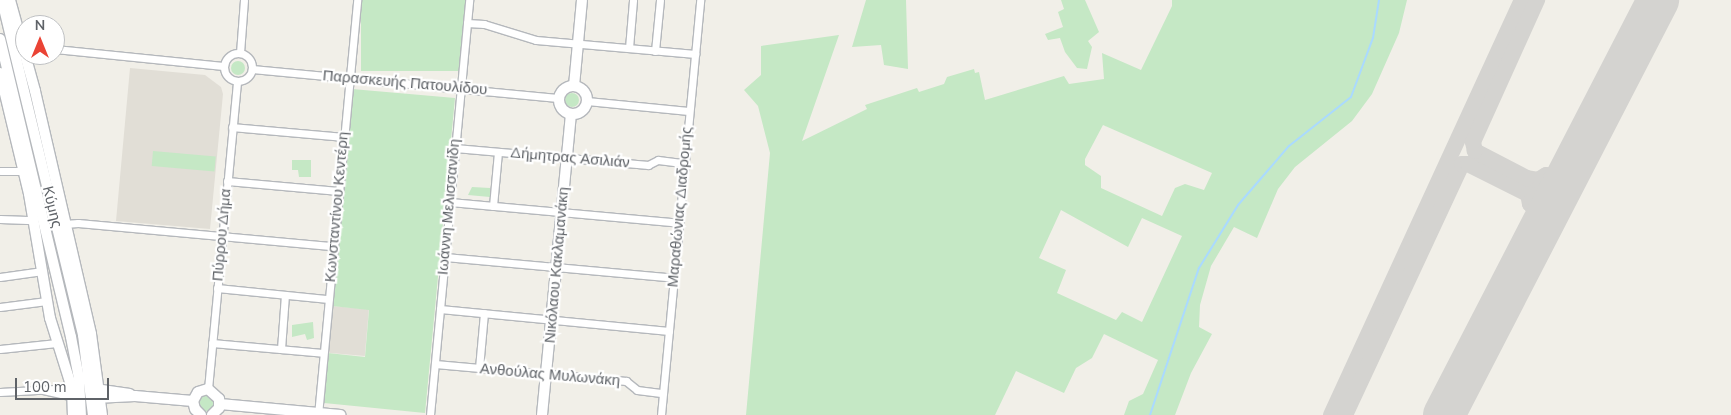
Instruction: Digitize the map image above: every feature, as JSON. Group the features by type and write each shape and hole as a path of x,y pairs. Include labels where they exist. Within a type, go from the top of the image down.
{"street":[{"name":"Κύμης","path":"2,0 15,34"},
{"path":"10,0 15,22"},
{"path":"240,53 244,0"},
{"name":"Κωνσταντίνου Κεντέρη","path":"318,414 356,0"},
{"name":"Ιωάννη Μελισσανίδη","path":"430,415 469,0"},
{"path":"574,86 582,0"},
{"path":"629,48 633,0"},
{"path":"656,50 660,0"},
{"name":"Μαραθώνιας Διαδρομής","path":"661,415 700,0"},
{"path":"466,22 484,24 536,40 695,54"},
{"name":"Κύμης","path":"1,46 64,304 76,393 81,415"},
{"path":"1,46 15,48"},
{"path":"65,51 223,66"},
{"path":"240,53 249,59 252,69 246,78 236,81 228,78 223,66 230,55 240,53"},
{"name":"Κύμης","path":"24,65 96,393 93,415"},
{"path":"25,65 64,224 96,393 102,415"},
{"name":"Παρασκευής Πατουλίδου","path":"252,69 558,98"},
{"path":"0,73 24,171 56,343 76,393 73,415"},
{"name":"Πύρρου Δήμα","path":"208,389 236,81"},
{"path":"574,86 584,90 587,101 582,111 571,114 560,106 558,98 562,90 574,86"},
{"path":"587,101 689,111"},
{"name":"Νικόλαου Κακλαμανάκη","path":"542,415 571,114"},
{"path":"232,127 344,137"},
{"name":"Δήμητρας Ασιλιάν","path":"455,148 648,166 658,160 684,163"},
{"path":"493,206 498,152"},
{"path":"0,171 24,171"},
{"path":"227,181 339,191"},
{"path":"450,202 679,223"},
{"path":"0,219 34,220"},
{"path":"64,224 78,223 333,246"},
{"path":"445,257 674,278"},
{"path":"0,277 42,272"},
{"path":"217,288 328,299"},
{"path":"280,349 285,295"},
{"path":"0,308 47,302"},
{"path":"440,309 669,330"},
{"path":"479,368 484,313"},
{"path":"0,349 56,343"},
{"path":"212,343 324,353"},
{"name":"Ανθούλας Μυλωνάκη","path":"435,364 626,381 638,390 663,392"},
{"path":"201,415 195,409 193,401 198,392 208,389 217,394 220,404"},
{"path":"0,392 43,390 193,401"},
{"path":"220,404 340,415"},
{"path":"212,415 220,404"}],"shaded area":[{"path":"130,68 205,75 221,87 223,94 210,229 116,221"},
{"path":"332,306 369,309 365,356 328,353"}],"green space":[{"path":"361,0 465,0 465,71 361,71"},
{"path":"866,0 906,0 908,69 884,65 881,45 852,47"},
{"path":"1061,0 1085,0 1099,32 1088,41 1092,47 1087,69 1077,68 1065,52 1060,38 1048,40 1045,34 1063,27 1058,12 1064,9"},
{"path":"1172,0 1407,0 1399,33 1372,94 1352,121 1295,167 1278,189 1257,238 1234,227 1211,266 1200,305 1199,327 1212,334 1191,373 1175,415 1124,415 1129,401 1143,394 1158,360 1104,334 1092,358 1076,368 1064,393 1016,371 995,415 746,415 770,153 758,106 744,90 761,75 761,46 839,35 802,141 867,109 865,105 917,88 919,92 944,84 947,77 974,69 975,73 979,72 985,100 1064,76 1069,84 1104,79 1102,53 1141,70 1172,6","holes":["1103,125 1212,173 1204,190 1185,184 1175,188 1162,216 1101,188 1101,176 1085,165 1085,159","1061,210 1128,247 1142,218 1182,236 1142,322 1122,312 1116,320 1057,293 1066,270 1039,258"]},
{"path":"235,61 241,61 245,68 241,75 235,75 231,71 231,65"},
{"path":"352,89 455,98 425,413 324,403 328,353 365,357 369,310 332,306"},
{"path":"569,93 575,93 579,100 575,107 569,107 565,103 565,97"},
{"path":"153,151 216,156 214,171 152,166"},
{"path":"292,160 311,160 311,177 299,177 298,170 292,170"},
{"path":"472,187 490,188 490,197 468,195"},
{"path":"313,322 314,338 307,340 305,334 292,337 292,325"},
{"path":"203,395 209,395 214,400 212,409 203,411 198,406 198,400"}],"waterway":[{"path":"1150,415 1199,268 1238,205 1289,146 1351,97 1373,38 1379,0"}],"taxiway":[{"path":"1331,415 1522,0"},
{"path":"1345,415 1462,164 1468,164 1528,194 1530,204 1546,175 1538,180 1527,178 1475,151 1473,142 1537,0"}],"runway":[{"path":"1444,415 1658,0"}]}
